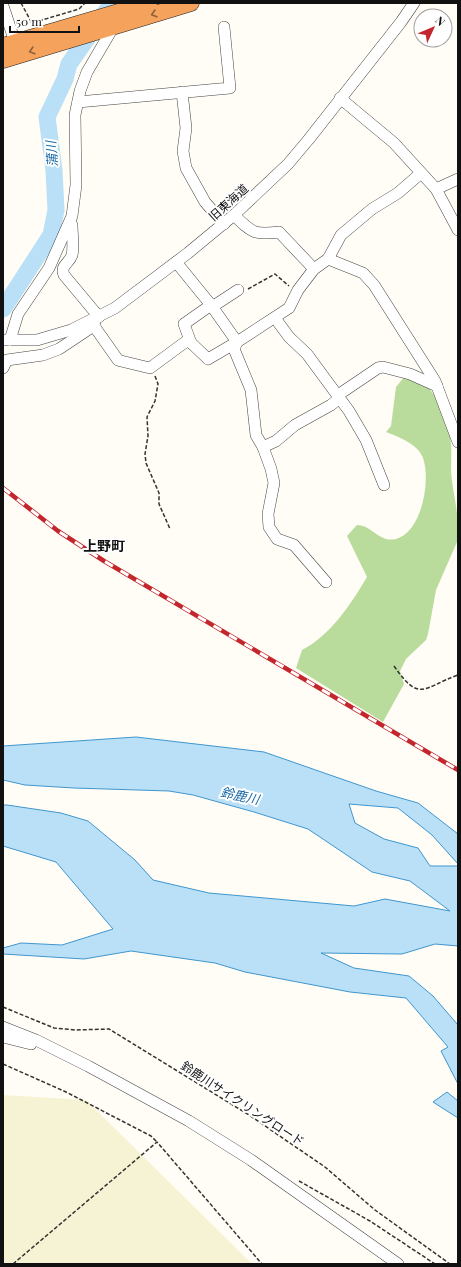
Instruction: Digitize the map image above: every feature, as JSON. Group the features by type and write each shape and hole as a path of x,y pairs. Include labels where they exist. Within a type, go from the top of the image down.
{"highway":[{"path":"3,60 61,42 115,21 149,3"},
{"path":"9,44 69,26 115,21 191,3"}],"street":[{"name":"旧東海道","path":"6,340 37,340 60,334 96,321 176,262 224,224 288,164 401,22 414,3"},
{"path":"3,6 9,44"},
{"path":"115,21 87,72 75,115 76,185 72,216 72,254 62,267 62,271 96,321 118,360 150,368 188,340 208,359 237,342 288,308 298,290 314,269 328,259 341,235 372,209 398,194 421,173"},
{"path":"78,102 230,88 224,27"},
{"path":"182,92 186,128 183,151 186,168 205,202 224,224"},
{"path":"340,98 394,143 436,189 458,230"},
{"path":"436,189 458,179"},
{"path":"234,215 249,231 257,234 279,232 314,269"},
{"path":"6,340 18,314 49,268 72,216"},
{"path":"328,259 363,273 374,285 437,386 458,442"},
{"path":"176,262 237,342"},
{"path":"191,343 184,324 211,306 243,289"},
{"path":"274,318 289,337 307,354 338,395 366,440 384,485"},
{"path":"3,368 7,360 43,355 59,349 96,321"},
{"path":"237,342 234,349 247,379 254,401 254,429 263,447 271,469 274,483 268,514 271,532 277,539 294,545 326,582"},
{"path":"263,447 276,441 295,425 331,405 337,400 338,395 378,368 383,367 410,374 437,386"},
{"path":"3,1027 36,1040 88,1066 189,1121 251,1160 398,1264"},
{"path":"3,1037 31,1044 36,1040"}],"path":[{"path":"21,3 32,23 79,9 85,3"},
{"path":"243,289 275,274 292,288 298,290"},
{"path":"150,368 158,384 155,401 147,417 146,463 158,492 159,504 170,529"},
{"path":"394,666 410,686 418,691 425,690 458,675"},
{"name":"鈴鹿川サイクリングロード","path":"3,1007 54,1028 76,1030 109,1029 262,1124 325,1167 375,1210 450,1264"},
{"path":"3,1064 66,1092 150,1136 157,1142 262,1264"},
{"path":"13,1264 157,1142"},
{"path":"294,1178 370,1221 435,1264"}],"shaded area":[{"path":"3,1095 86,1100 252,1264 3,1264"}],"green space":[{"path":"410,370 434,394 440,403 448,422 451,450 451,476 457,512 458,534 457,542 436,590 426,640 406,659 400,671 404,684 383,722 296,668 302,650 312,644 331,627 347,608 367,577 347,536 357,525 367,528 390,540 396,539 405,534 418,516 425,491 426,479 423,458 421,453 413,445 386,432 391,426 396,387"}],"water":[{"name":"鈴鹿川","path":"136,737 264,752 376,791 418,803 458,834 458,864 432,835 398,808 349,804 355,823 384,839 418,848 430,866 458,866 458,946 435,944 402,954 321,953 354,968 409,976 433,996 458,1025 458,1084 441,1051 448,1047 406,998 350,992 245,972 215,963 131,951 84,959 3,954 3,948 21,943 62,945 113,929 56,862 3,846 3,805 61,813 88,821 135,860 153,880 209,893 354,906 385,899 450,911 410,881 372,872 308,829 254,812 193,795 169,791 25,785 3,780 3,746"},
{"path":"447,1092 458,1101 458,1118 433,1102"}],"waterway":[{"name":"蒲川","path":"3,309 51,235 56,210 54,170 47,117 65,79 69,64 112,3"}],"railway":[{"path":"3,488 58,531 104,561 458,770"}],"district":[{"name":"上野町","path":"104,545"}]}
